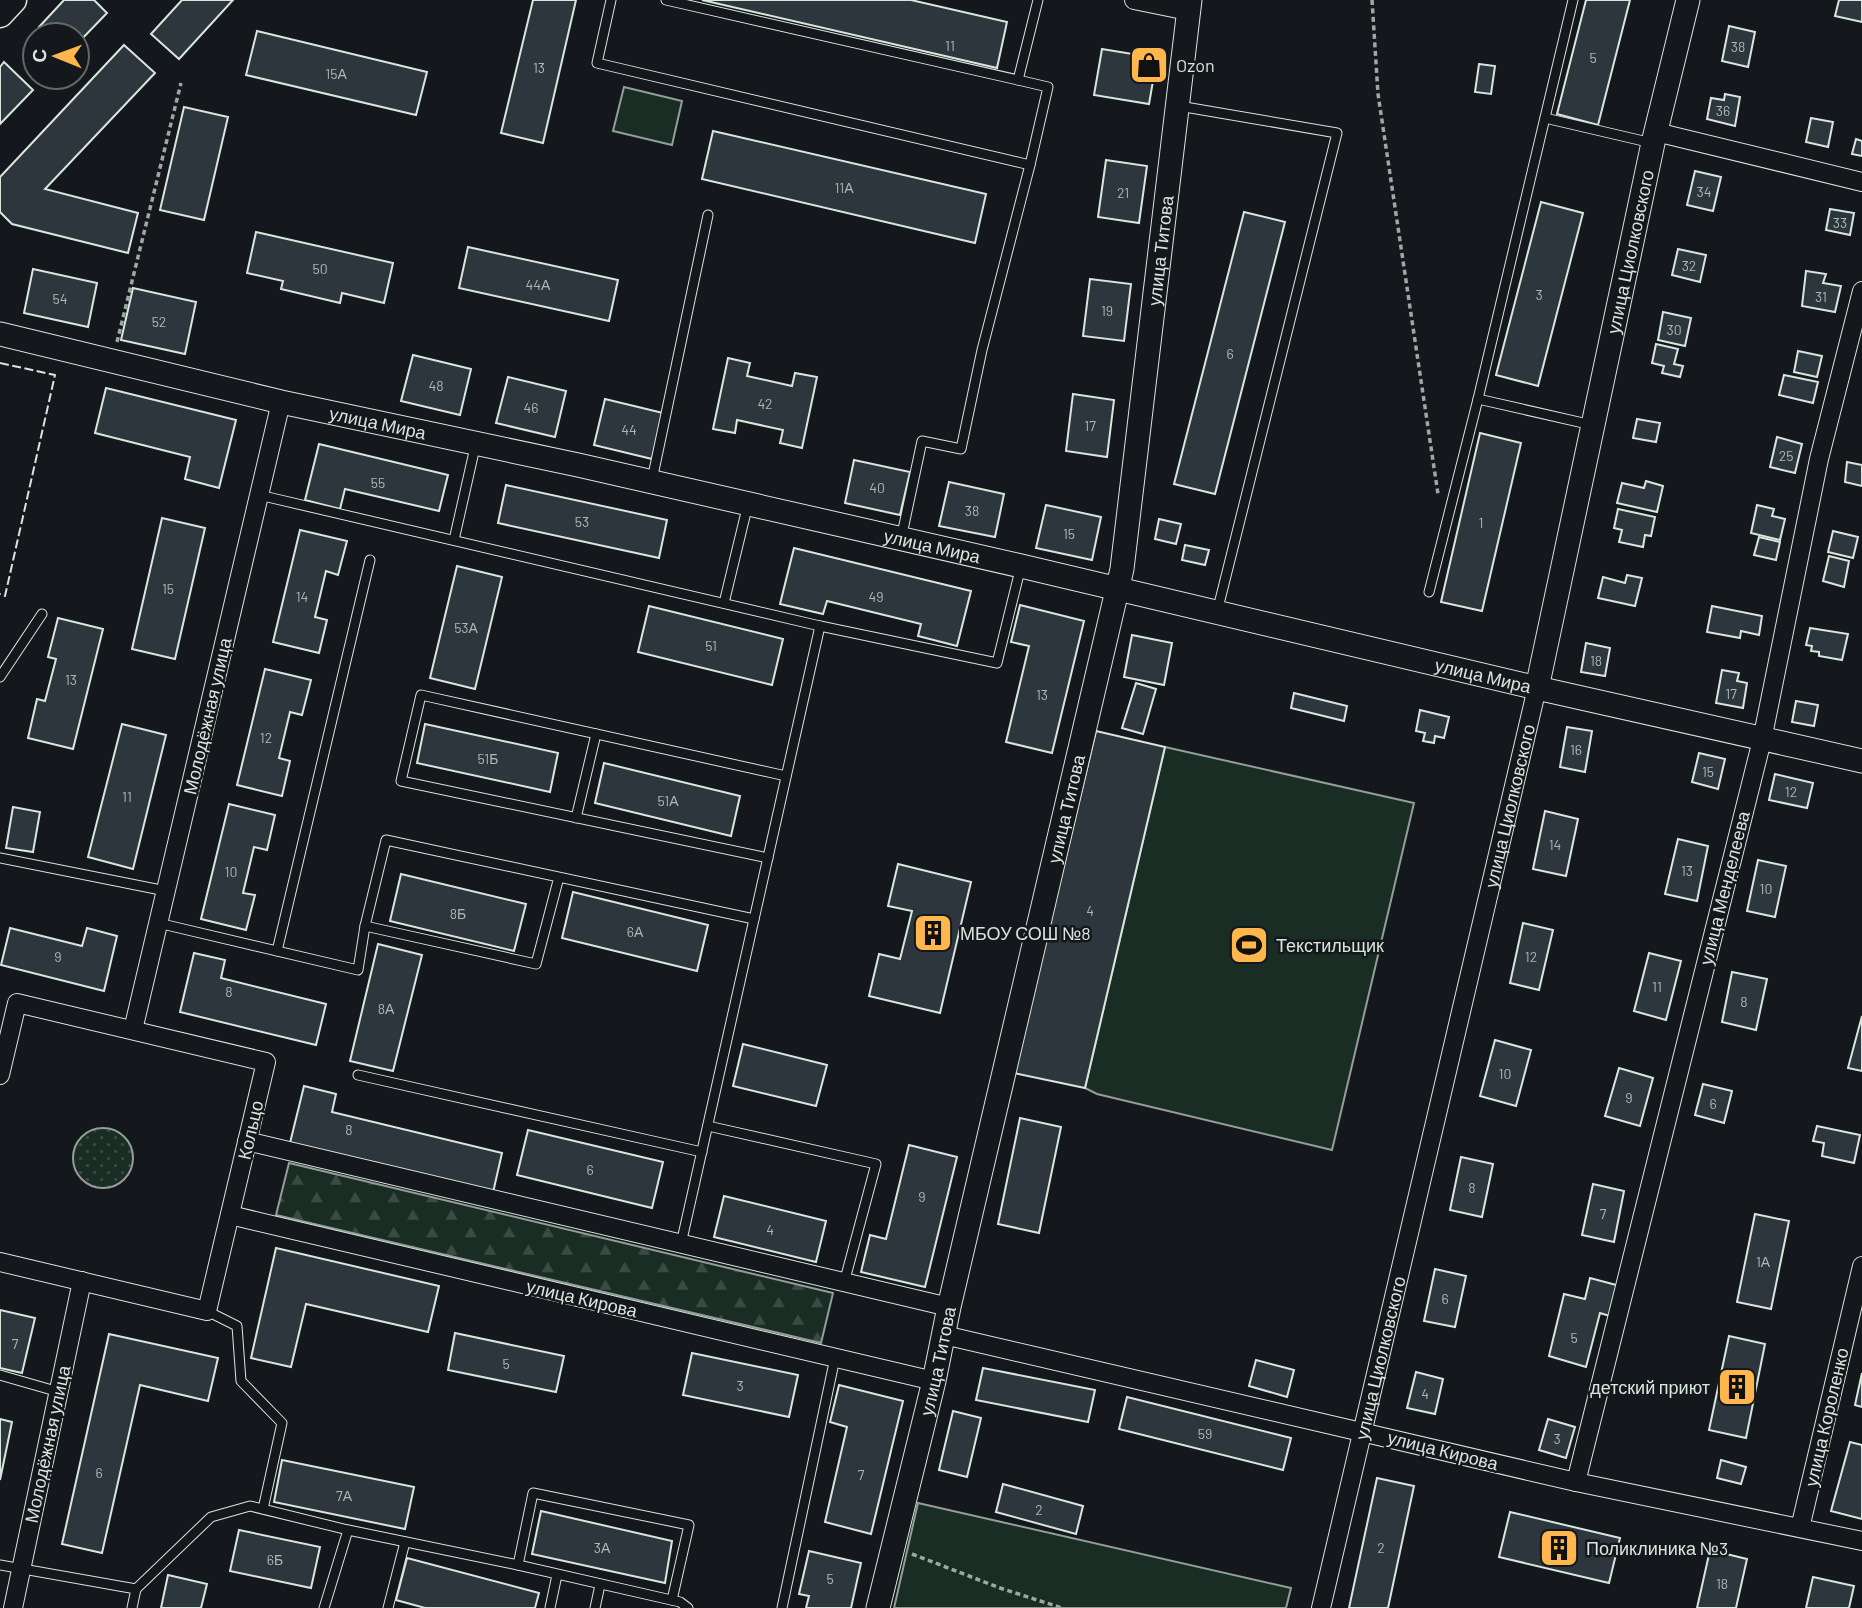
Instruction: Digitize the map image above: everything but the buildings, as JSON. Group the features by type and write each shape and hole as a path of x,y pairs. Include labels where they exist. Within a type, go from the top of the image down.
{"main road":[{"path":"0,14 13,0"}],"street":[{"path":"1134,0 1189,6"},
{"name":"улица Циолковского","path":"1321,1608 1537,688 1655,138 1688,0"},
{"name":"улица Титова","path":"878,1608 1118,589 1189,6"},
{"path":"1655,138 1862,182"},
{"name":"улица Менделеева","path":"1576,1482 1762,740 1819,459 1862,291"},
{"name":"улица Мира","path":"0,334 281,402 652,482 1862,761"},
{"name":"Молодёжная улица","path":"133,1030 281,402"},
{"name":"Кольцо","path":"0,1075 17,1003 266,1062 207,1311"},
{"path":"247,1141 948,1307"},
{"name":"улица Кирова","path":"230,1215 933,1381"},
{"path":"0,1262 207,1311"},
{"name":"улица Короленко","path":"1800,1528 1862,1266"},
{"name":"Молодёжная улица","path":"13,1608 82,1281"},
{"name":"улица Кирова","path":"944,1335 1576,1482 1862,1541"}],"lane":[{"path":"611,0 597,63 1030,165"},
{"path":"666,0 1048,87 982,350 961,449 922,441 901,539"},
{"path":"1018,80 1038,0"},
{"path":"1429,592 1478,400 1573,0"},
{"path":"1177,106 1337,133 1217,612"},
{"path":"1545,118 1655,138"},
{"path":"652,482 708,215"},
{"path":"1478,400 1593,426"},
{"path":"454,540 476,443"},
{"path":"259,495 820,625 997,663 1021,566"},
{"path":"724,603 748,504"},
{"path":"277,951 370,560"},
{"path":"0,677 5,661 42,614"},
{"path":"681,1244 820,625"},
{"path":"768,858 401,781 421,695 786,776"},
{"path":"576,818 596,734"},
{"path":"158,923 358,970 365,926 386,840 754,919"},
{"path":"0,858 166,891"},
{"path":"365,926 536,964 559,877"},
{"path":"358,1075 702,1152"},
{"path":"708,1126 876,1164 845,1283"},
{"path":"207,1311 237,1326 241,1381 282,1423 264,1509"},
{"path":"782,1608 835,1358"},
{"path":"0,1375 58,1392"},
{"path":"518,1565 533,1493 689,1525 672,1600"},
{"path":"132,1608 136,1589 211,1517 250,1506 348,1530 672,1600 688,1608"},
{"path":"324,1608 348,1530"},
{"path":"388,1608 405,1542"},
{"path":"0,1565 136,1589"},
{"path":"550,1608 557,1575"},
{"path":"595,1608 600,1585"}],"path":[{"path":"1372,0 1378,94 1444,535"},
{"path":"116,345 181,83"},
{"path":"893,1546 1000,1588 1062,1608"}],"green space":[{"path":"624,87 682,101 672,145 613,131"},
{"name":"Текстильщик","path":"1165,747 1414,803 1332,1150 1097,1094 1085,1088"},
{"path":"103,1128 120,1133 128,1141 133,1158 128,1175 120,1183 103,1188 86,1183 78,1175 73,1158 78,1141 86,1133"},
{"path":"289,1163 833,1293 821,1343 276,1215"},
{"path":"918,1503 1291,1588 1286,1608 894,1608"}],"fence":[{"path":"0,363 55,375 5,596 0,594"}],"place":[{"name":"Ozon","path":"1149,65"},
{"name":"МБОУ СОШ №8","path":"933,933"},
{"name":"Текстильщик","path":"1249,945"},
{"name":"детский приют","path":"1737,1387"},
{"name":"Поликлиника №3","path":"1559,1548"}]}
